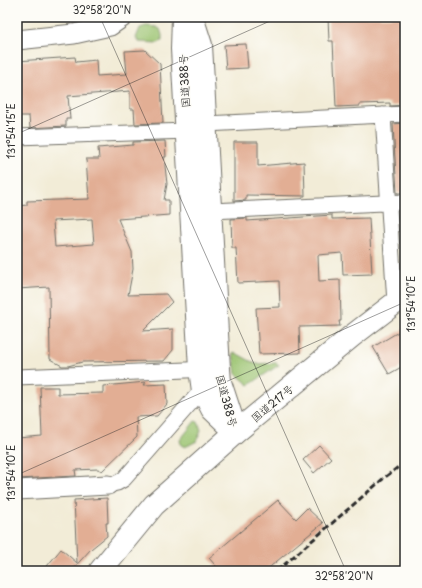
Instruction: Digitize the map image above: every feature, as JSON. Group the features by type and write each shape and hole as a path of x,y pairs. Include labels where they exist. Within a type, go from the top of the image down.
{"highway":[{"name":"国道388号","path":"183,17 182,49 196,127"},
{"name":"国道388号","path":"192,17 201,45 196,127 209,369 203,391 212,409 236,432"},
{"name":"国道217号","path":"100,571 154,505 236,432 352,336 400,301"},
{"name":"国道388号","path":"209,369 220,382 236,432"}],"street":[{"path":"17,40 74,34 110,26 123,17"},
{"path":"17,137 405,114"},
{"path":"383,115 389,203 400,301"},
{"path":"201,214 405,202"},
{"path":"17,376 209,369"},
{"path":"17,490 108,485 124,479 203,391"}],"green space":[{"path":"146,26 160,29 162,41 158,43 139,42 136,38 140,28"},
{"path":"234,352 256,364 276,363 279,365 249,385 236,374"},
{"path":"195,421 198,422 201,430 197,441 185,447 181,445 180,440"}],"building":[{"path":"328,17 405,17 405,105 390,106 390,103 360,104 360,106 336,107 333,41 329,41"},
{"path":"246,44 248,68 226,69 224,45"},
{"path":"145,50 160,64 163,123 135,124 134,109 130,109 130,91 68,96 70,119 66,119 66,126 30,128 29,116 17,116 17,61 75,57 76,62 96,60 97,76 127,74 125,51"},
{"path":"405,123 405,193 397,193 393,124"},
{"path":"165,141 166,157 164,157 167,184 164,200 169,200 169,215 118,219 132,252 133,269 128,295 166,294 172,302 143,331 173,329 173,350 164,361 82,362 62,366 50,359 49,287 17,289 17,206 27,205 27,201 89,199 86,159 99,159 98,148 133,145 133,142","holes":["92,219 94,244 55,247 53,221"]},
{"path":"234,142 258,142 258,166 304,162 305,196 246,195 246,200 234,201"},
{"path":"332,215 332,219 369,218 372,274 343,275 342,253 318,255 319,281 340,280 340,326 299,327 300,353 259,354 256,308 280,307 279,281 238,283 236,248 232,248 231,219 247,218 247,221"},
{"path":"405,328 405,365 389,374 373,347"},
{"path":"146,382 144,385 166,384 167,404 157,416 136,417 137,437 102,471 98,469 75,470 76,476 18,479 17,438 42,436 40,387 58,387 58,394 103,393 103,386"},
{"path":"319,445 331,458 314,473 303,460"},
{"path":"107,498 107,536 91,549 71,571 43,571 61,549 77,563 74,500"},
{"path":"278,500 296,519 307,508 323,523 265,571 220,571 209,558"}],"railway":[{"path":"277,571 384,478 405,462"}]}
